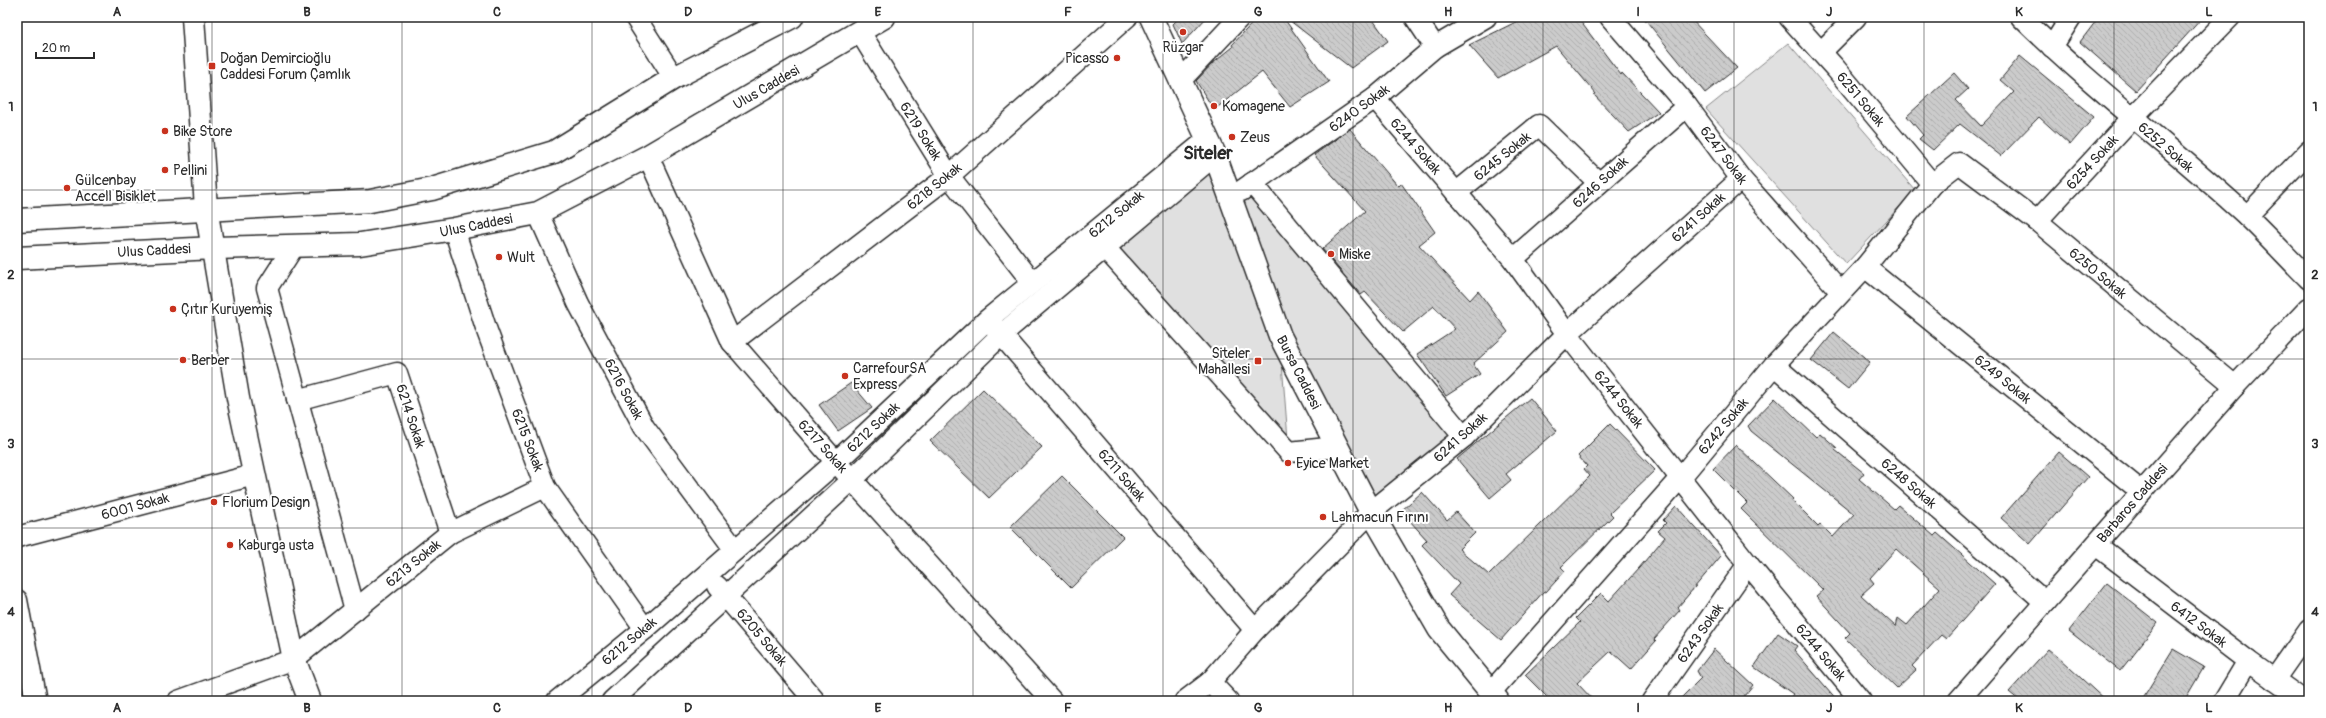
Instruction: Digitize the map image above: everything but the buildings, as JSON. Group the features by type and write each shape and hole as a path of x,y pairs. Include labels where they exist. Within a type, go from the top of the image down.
{"main road":[{"path":"193,17 206,208 214,248 238,398 294,659 310,701"},
{"path":"17,220 206,208 370,201 432,189 554,152 674,78 792,17"},
{"name":"Ulus Caddesi","path":"17,258 214,248 360,244 454,230 538,213 648,156 884,17"},
{"name":"Bursa Caddesi","path":"1151,17 1211,147 1231,197 1275,327 1371,512 1439,629 1494,697"},
{"path":"294,659 295,701"}],"street":[{"path":"635,17 674,78"},
{"name":"6218 Sokak","path":"732,342 949,176 1127,17"},
{"path":"1181,80 1240,17"},
{"path":"1415,17 1435,47"},
{"name":"6240 Sokak","path":"1231,197 1375,98 1435,47 1486,17"},
{"name":"6247 Sokak","path":"1610,17 1686,106 1741,179 1841,292"},
{"name":"6251 Sokak","path":"1789,17 1821,52 1932,184"},
{"path":"1821,52 1856,17"},
{"name":"6252 Sokak","path":"2021,17 2052,47 2132,118 2247,216 2309,278"},
{"path":"2052,47 2071,17"},
{"name":"6254 Sokak","path":"2037,221 2132,118 2230,17"},
{"name":"6219 Sokak","path":"860,32 949,176 1032,282"},
{"name":"6244 Sokak","path":"1375,98 1513,259 1567,334 1748,564 1861,701"},
{"name":"6246 Sokak","path":"1513,259 1686,106"},
{"name":"6245 Sokak","path":"1456,193 1539,125 1599,183"},
{"name":"6212 Sokak","path":"612,701 853,479 1099,241 1211,147"},
{"path":"2247,216 2309,151"},
{"name":"6217 Sokak","path":"648,156 732,342 836,462 853,479 1052,701"},
{"name":"6242 Sokak","path":"1494,697 1774,365 1864,267 1932,184 1959,163"},
{"name":"6250 Sokak","path":"1959,163 2037,221 2235,386"},
{"name":"6241 Sokak","path":"1185,701 1210,682 1255,630 1371,512 1464,437 1567,334 1741,179"},
{"path":"1252,183 1464,437"},
{"name":"6216 Sokak","path":"538,213 578,303 644,427 735,550"},
{"name":"6215 Sokak","path":"454,230 487,331 545,487 645,629"},
{"path":"1099,241 1289,452 1337,447"},
{"name":"6212 Sokak","path":"557,701 645,629 836,462 987,320 1032,282 1099,241"},
{"path":"294,246 267,288 355,610"},
{"name":"6249 Sokak","path":"1864,267 2142,492"},
{"name":"Barbaros Caddesi","path":"1958,701 2235,386 2309,308"},
{"name":"6211 Sokak","path":"987,320 1002,334 1255,630"},
{"name":"6248 Sokak","path":"1774,365 2044,602"},
{"name":"6214 Sokak","path":"297,400 397,373 450,533"},
{"name":"6001 Sokak","path":"17,537 254,475"},
{"name":"6213 Sokak","path":"180,701 294,659 450,533 545,487"},
{"name":"6412 Sokak","path":"2096,545 2248,661 2304,701"},
{"name":"6243 Sokak","path":"1652,701 1748,564"},
{"name":"6205 Sokak","path":"706,575 727,595 815,701"},
{"path":"17,600 36,701"},
{"path":"2274,680 2309,630"},
{"path":"2224,701 2248,661"},
{"path":"1210,682 1228,701"}],"shaded area":[{"path":"1788,43 1915,190 1846,264 1706,109"},
{"path":"1215,155 1231,197 1252,183 1464,437 1371,512 1280,338 1289,452 1105,247"}],"place":[{"name":"Rüzgar","path":"1183,32"},
{"name":"Picasso","path":"1117,58"},
{"name":"Doğan Demircioğlu Caddesi Forum Çamlık","path":"212,66"},
{"name":"Komagene","path":"1214,106"},
{"name":"Bike Store","path":"165,131"},
{"name":"Zeus","path":"1232,137"},
{"name":"Pellini","path":"165,170"},
{"name":"Gülcenbay Accell Bisiklet","path":"67,188"},
{"name":"Miske","path":"1331,254"},
{"name":"Wult","path":"499,257"},
{"name":"Çıtır Kuruyemiş","path":"173,309"},
{"name":"Berber","path":"183,360"},
{"name":"Siteler Mahallesi","path":"1258,361"},
{"name":"CarrefourSA Express","path":"845,376"},
{"name":"Eyice Market","path":"1288,463"},
{"name":"Florium Design","path":"214,502"},
{"name":"Lahmacun Fırını","path":"1323,517"},
{"name":"Kaburga usta","path":"230,545"}],"district":[{"name":"Siteler","path":"1208,153"}]}
